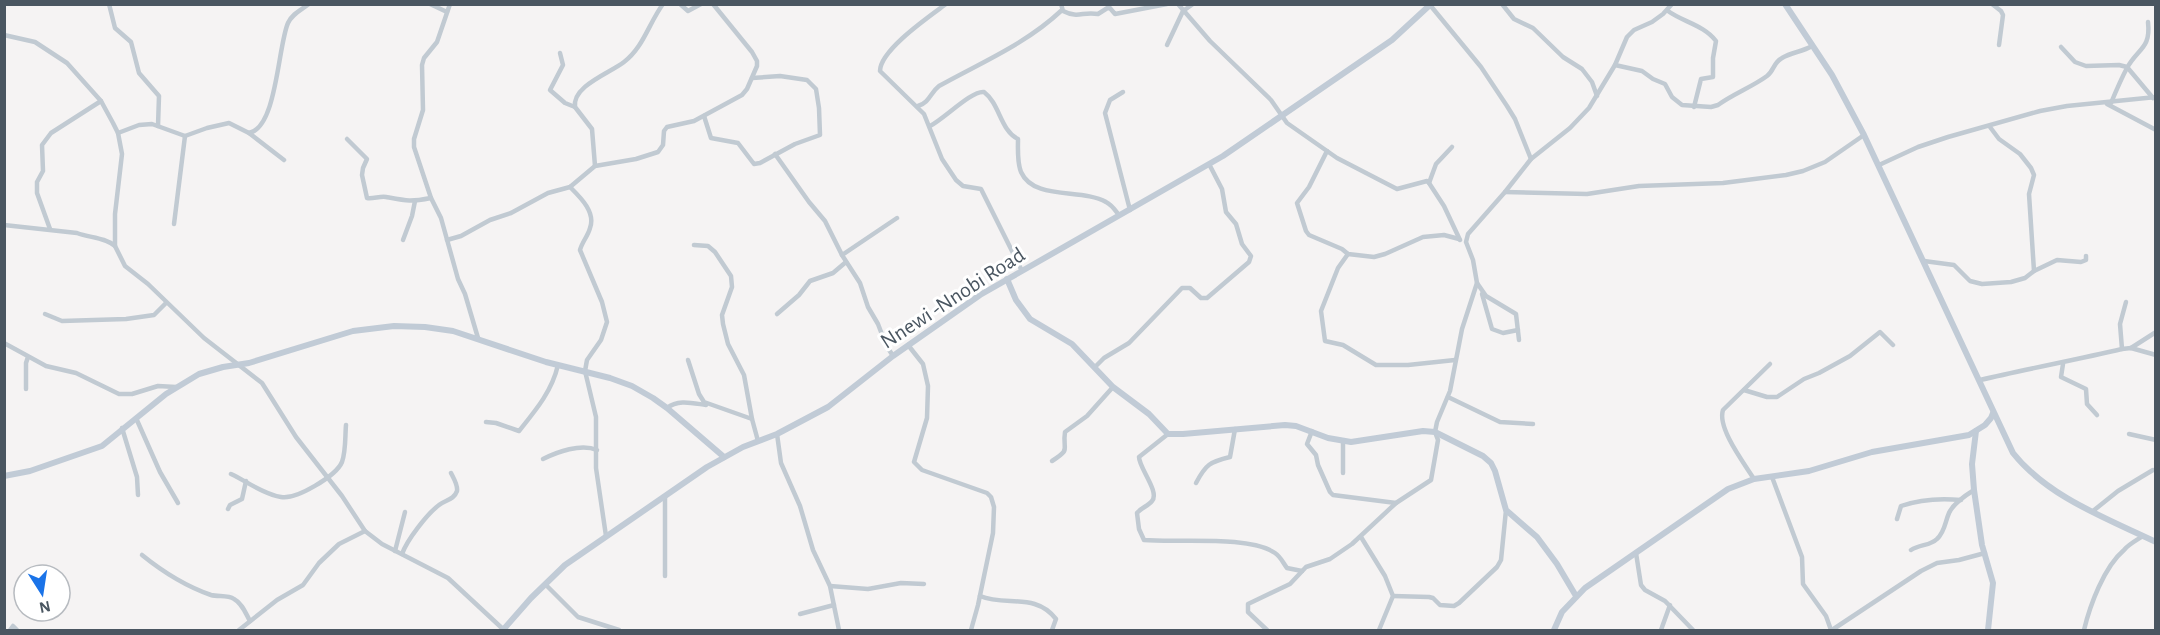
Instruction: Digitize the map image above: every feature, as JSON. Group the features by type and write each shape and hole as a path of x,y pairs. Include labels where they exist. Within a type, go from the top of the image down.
{"main road":[{"path":"1785,4 1832,75 1864,135 2013,453 2032,475 2056,492 2156,542"},
{"name":"Nnewi -Nnobi Road","path":"504,630 544,584 565,565 665,496 724,457 777,434 828,407 893,356 980,295 1209,164 1392,40 1431,5"},
{"path":"1007,279 1016,300 1030,319 1063,337 1113,387 1149,414 1168,434 1285,425 1312,431 1343,442 1364,441 1422,430 1436,432 1483,456 1491,463 1506,510 1537,537 1576,596"},
{"path":"4,476 30,471 102,446 176,387 199,374 240,365 353,331 394,326 425,327 478,338 632,387 667,408 724,457"},
{"path":"1988,630 1993,583 1984,553 1972,464 1979,430 1991,418 1993,412"},
{"path":"1554,630 1562,612 1576,596 1728,489 1754,479 1809,471 1872,452 1964,436 1994,426 2001,430"}],"street":[{"path":"109,4 115,28 131,42 139,73 159,96 158,126"},
{"path":"249,132 257,130 267,115 288,24 293,15 309,4"},
{"path":"430,4 447,12"},
{"path":"450,4 437,42 424,58 422,65 423,110 414,139 421,169 441,218 478,338"},
{"path":"574,107 576,98 586,87 602,74 624,62 634,52 663,4"},
{"path":"680,4 688,10 701,4"},
{"path":"447,240 461,236 490,220 512,213 548,192 570,187 595,166 636,159 658,152 663,146 664,131 671,124 694,121 745,93 757,66 755,57 713,4"},
{"path":"946,4 909,31 880,67 882,76 918,106 930,126 942,159 956,180 963,186 981,189 1022,271"},
{"path":"918,106 927,102 939,86 1017,45 1041,28 1061,7 1066,13 1077,16 1090,12 1098,14 1109,7 1115,14 1167,4"},
{"path":"1178,4 1210,41 1271,100 1287,123 1327,151 1398,189 1429,183"},
{"path":"1167,45 1183,11 1193,4"},
{"path":"1502,4 1514,20 1533,28 1563,57 1582,69 1592,82 1597,96"},
{"path":"1518,330 1503,333 1492,328 1477,283 1473,260 1467,247 1468,234 1531,159 1570,128 1589,108 1634,30 1652,22 1668,11 1672,4"},
{"path":"1992,4 2003,15 1999,45"},
{"path":"1431,5 1481,67 1507,106 1515,119 1531,159"},
{"path":"1668,11 1709,33 1716,42 1713,77 1701,79 1694,106"},
{"path":"2108,103 2127,67 2149,38 2148,22"},
{"path":"4,35 34,42 54,54 77,73 101,101 118,133 122,154 115,214 116,246 125,266 148,284 204,338 262,383 296,437 371,537 448,579 504,630"},
{"path":"1615,65 1642,71 1653,80 1665,84 1677,103 1694,106 1718,105 1769,75 1774,64 1780,59 1792,52 1800,52 1812,46"},
{"path":"2061,47 2075,62 2086,66 2119,65 2127,67 2154,98"},
{"path":"560,53 563,65 550,90 565,103 574,107 592,129 595,166"},
{"path":"704,116 711,138 738,143 754,164 820,135 816,89 807,80 796,77 752,78"},
{"path":"930,126 947,116 971,95 984,92 1011,136 1017,140 1021,171 1031,184 1043,190 1105,201 1119,216"},
{"path":"1123,92 1110,100 1105,113 1130,210"},
{"path":"1879,165 1918,147 2040,111 2154,98"},
{"path":"50,229 37,193 37,182 43,171 42,145 51,133 101,101"},
{"path":"2108,103 2156,130"},
{"path":"118,133 139,125 158,126 185,136 223,124 233,124 249,132 284,160"},
{"path":"1990,126 1999,139 2020,154 2034,175 2029,194 2034,271"},
{"path":"1505,192 1587,194 1639,186 1723,183 1786,175 1825,162 1864,135"},
{"path":"174,224 185,136"},
{"path":"347,139 367,159 362,174 367,198 380,197 415,201 431,198"},
{"path":"1429,183 1436,164 1452,147"},
{"path":"1327,151 1309,187 1297,203 1309,235 1342,249 1348,254 1381,256 1424,237 1432,238 1438,235 1460,240"},
{"path":"775,154 825,221 842,255 860,283 868,308 893,356"},
{"path":"1095,367 1104,358 1129,343 1182,288 1190,288 1201,298 1206,298 1251,259 1242,244 1236,224 1226,212 1222,189 1209,164"},
{"path":"1429,183 1444,206 1460,240 1467,247"},
{"path":"570,187 584,201 592,220 580,250 602,302 607,322 601,340 588,360 585,371 596,417 598,492 606,536"},
{"path":"403,240 415,201"},
{"path":"842,255 897,218"},
{"path":"4,225 77,233 107,240 116,246"},
{"path":"694,245 708,246 732,276 732,287 722,315 723,324 728,344 744,375 752,419 759,441"},
{"path":"1348,254 1338,268 1321,311 1325,341 1343,345 1376,365 1401,366 1455,360"},
{"path":"1924,261 1954,265 1977,284 2011,282 2025,278 2057,260 2084,261 2086,256"},
{"path":"777,314 799,295 810,281 833,273 846,262"},
{"path":"1267,630 1248,612 1248,604 1290,584 1311,564 1330,559 1361,537 1396,502 1411,491 1424,486 1433,477 1438,440 1437,422 1448,397 1462,329 1477,283"},
{"path":"1481,290 1495,303 1516,314 1519,340"},
{"path":"2122,349 2120,324 2126,302"},
{"path":"45,314 62,321 126,319 154,315 166,303"},
{"path":"1744,390 1767,397 1777,397 1804,379 1819,374 1850,356 1880,332 1893,345"},
{"path":"2131,348 2156,332"},
{"path":"4,343 46,366 89,378 119,394 132,394 158,386 176,387"},
{"path":"908,345 923,364 928,386 927,417 914,462 922,470 987,494 994,502 993,533 980,596 970,630"},
{"path":"1980,380 2063,364 2122,349 2131,348 2156,355"},
{"path":"26,389 28,357"},
{"path":"688,360 699,394 708,405"},
{"path":"1754,479 1726,432 1721,416 1723,410 1770,364"},
{"path":"2063,364 2061,377 2086,389 2087,404 2097,415"},
{"path":"486,422 519,430 538,408 551,387 558,365"},
{"path":"1052,461 1064,453 1065,432 1087,416 1113,387"},
{"path":"1448,397 1500,423 1533,424"},
{"path":"667,408 687,402 708,405 752,419"},
{"path":"136,418 160,472 178,503"},
{"path":"231,474 273,495 290,498 338,470 344,457 346,425"},
{"path":"122,428 137,477 138,495"},
{"path":"1196,483 1207,465 1213,461 1230,457 1235,429"},
{"path":"1312,431 1307,444 1316,455 1318,465 1333,495 1396,502"},
{"path":"777,434 781,463 800,506 813,550 830,586 839,630"},
{"path":"1168,434 1139,457 1154,497 1153,501 1137,513 1139,529 1144,540 1229,543 1260,547 1277,555 1287,568 1302,571"},
{"path":"2129,434 2156,440"},
{"path":"1343,442 1343,473"},
{"path":"543,459 574,449 597,450"},
{"path":"2093,511 2118,491 2153,471"},
{"path":"402,554 406,542 436,507 453,498 456,483 452,473"},
{"path":"1772,477 1802,557 1803,584 1826,616 1831,630 1921,571 1937,563 1984,553"},
{"path":"228,509 230,505 242,499 246,481"},
{"path":"1911,550 1936,541 1952,509 1974,490"},
{"path":"665,496 665,576"},
{"path":"1897,519 1901,506 1907,504 1937,498 1961,500"},
{"path":"1393,596 1429,597 1440,605 1454,606 1458,603 1497,567 1501,560 1506,510"},
{"path":"396,550 405,512"},
{"path":"239,630 278,600 303,585 319,563 339,544 365,531"},
{"path":"2085,630 2092,604 2110,564 2123,550 2143,536"},
{"path":"1361,537 1385,576 1393,596 1379,630"},
{"path":"1636,553 1641,585 1670,605 1693,630"},
{"path":"142,555 158,568 190,587 236,600 250,621"},
{"path":"830,586 868,589 901,583 924,584"},
{"path":"544,584 578,617 619,630"},
{"path":"980,596 1024,601 1040,606 1056,619 1052,630"},
{"path":"800,614 834,605"},
{"path":"1661,630 1670,605"},
{"path":"10,630 13,627 17,630"}]}
